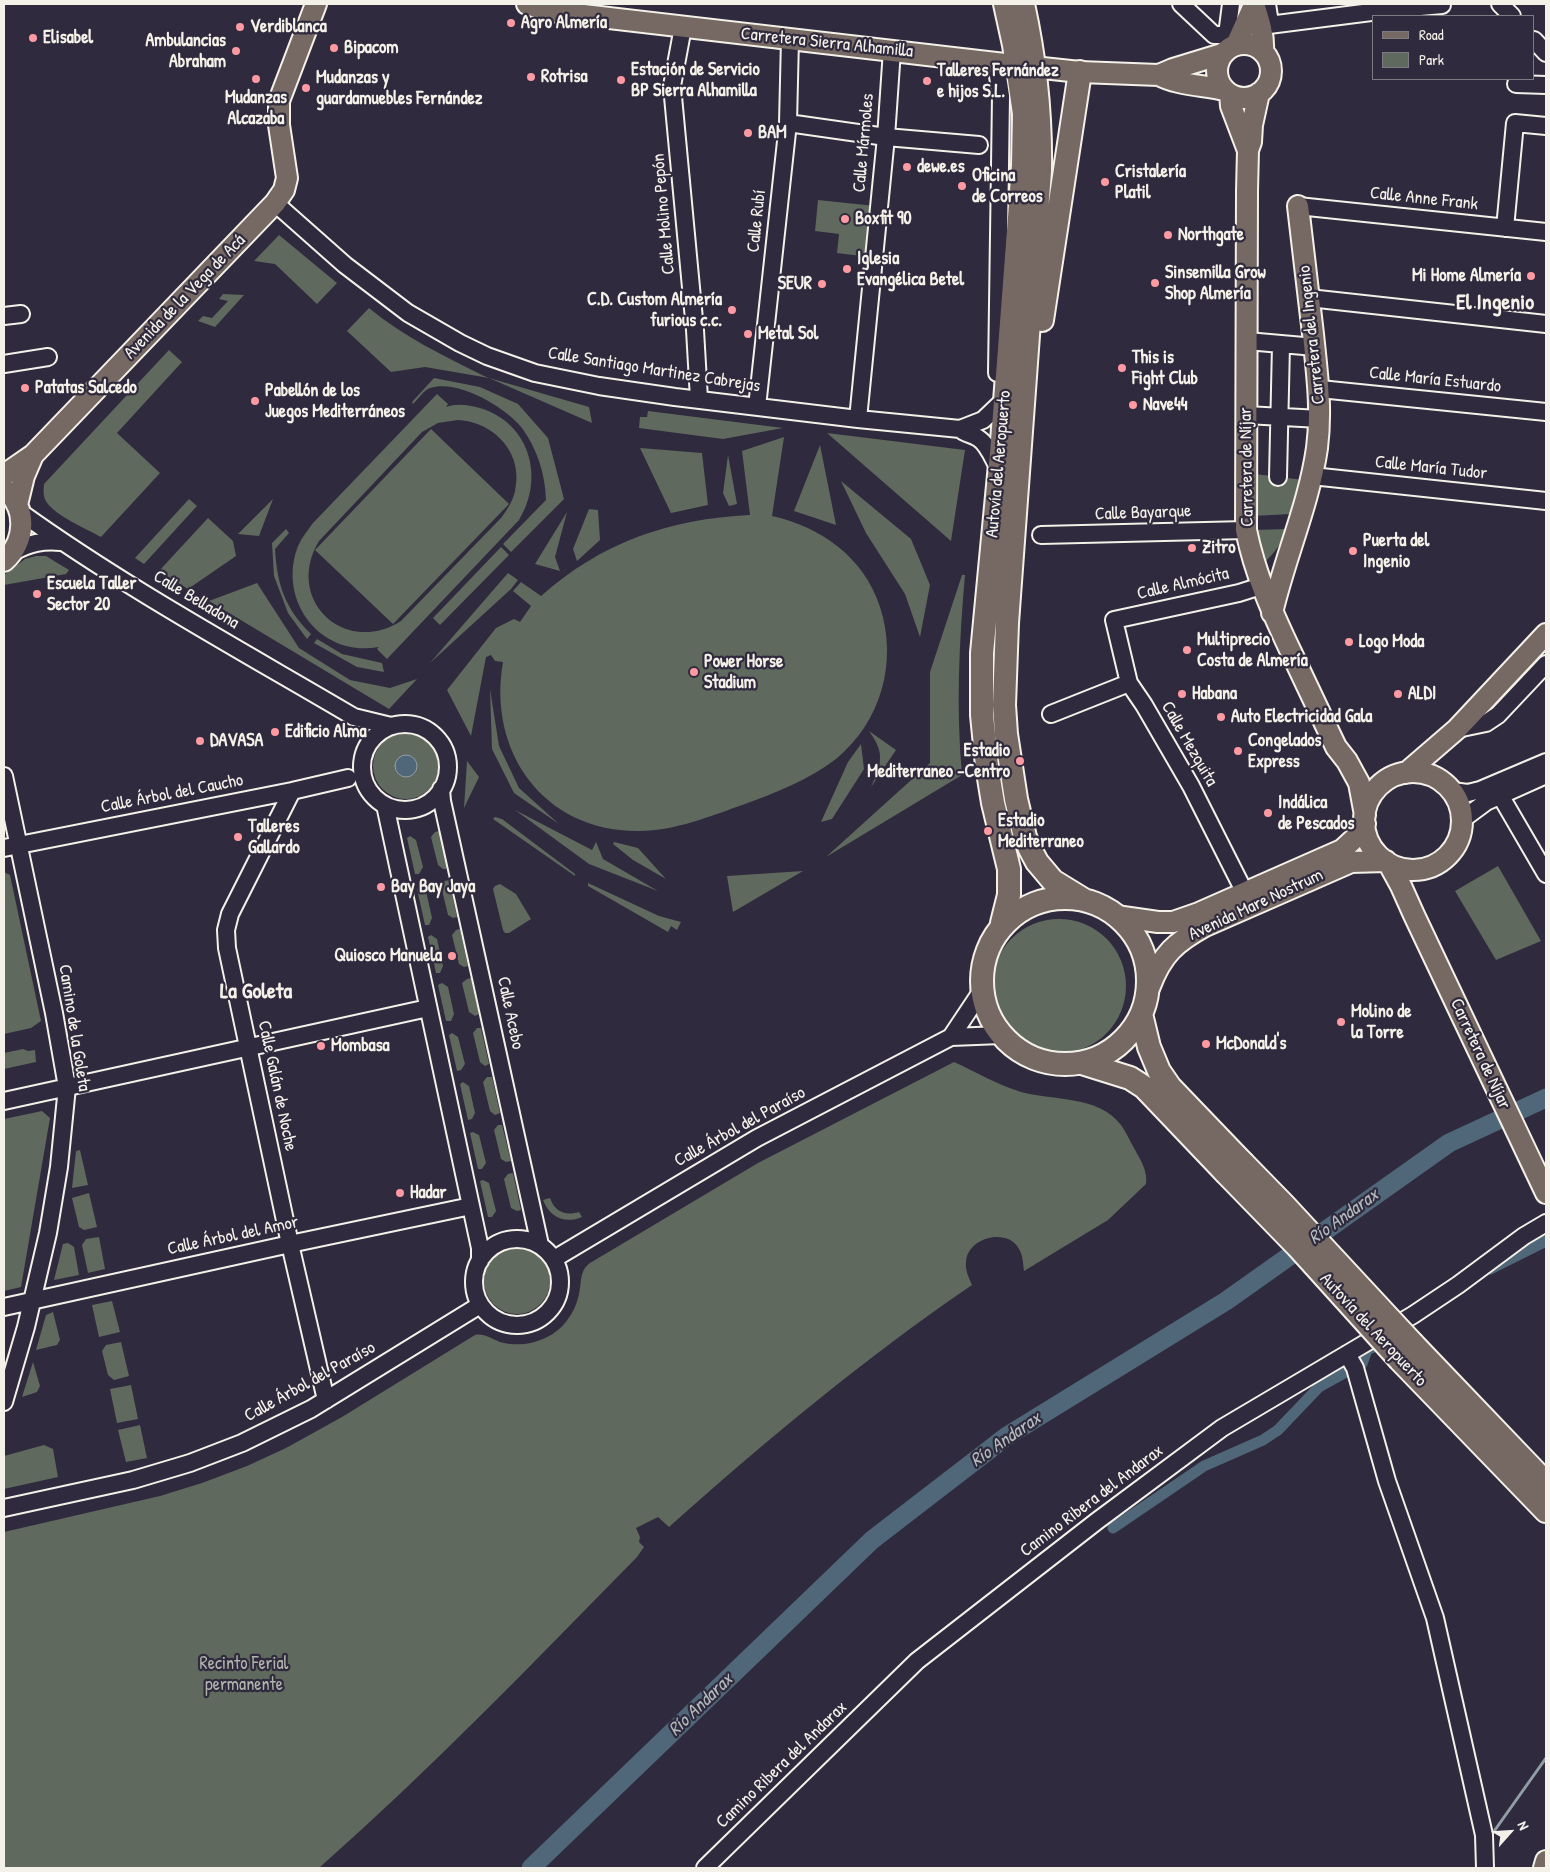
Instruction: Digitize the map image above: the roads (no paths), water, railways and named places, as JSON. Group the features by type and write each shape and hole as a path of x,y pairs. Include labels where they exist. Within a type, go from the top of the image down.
{"highway":[{"name":"Autovía del Aeropuerto","path":"1002,923 1009,895 1009,868 992,797 982,715 982,653 991,550 995,462 1023,165 1024,114 1006,4"},
{"name":"Autovía del Aeropuerto","path":"1023,4 1016,65 1041,130 1040,171 1006,622 1004,705 1006,734 1016,799 1025,837 1037,862 1053,880 1084,900"},
{"path":"1016,502 1025,470 1041,326 1080,72"},
{"path":"1057,898 1084,900 1101,906 1116,916 1131,930 1141,947 1148,966 1150,986 1147,1003 1142,1018 1130,1034 1103,1055 1082,1063 1062,1064 1032,1057 1014,1047 1001,1035 989,1016 980,992 987,953 1002,923 1036,902 1057,898"},
{"name":"Autovía del Aeropuerto","path":"1142,1018 1149,1047 1159,1071 1297,1246 1406,1352 1546,1483"},
{"name":"Autovía del Aeropuerto","path":"1082,1063 1130,1078 1144,1087 1233,1167"},
{"name":"Autovía del Aeropuerto","path":"1406,1352 1546,1511"}],"main road":[{"name":"Avenida de la Vega de Acá","path":"4,475 33,455 275,203 284,190 287,178 279,125 279,102 316,4"},
{"name":"Carretera Sierra Alhamilla","path":"527,4 549,11 1080,72 1159,75 1173,69 1194,64 1229,45"},
{"path":"1229,45 1252,44 1263,51 1270,62 1271,75 1266,87 1249,98 1243,98 1228,92 1221,85 1216,73 1217,66 1229,45 1258,4"},
{"path":"1258,4 1266,24 1263,51"},
{"name":"Carretera Sierra Alhamilla","path":"1159,75 1170,81 1203,85 1228,92"},
{"name":"Carretera de Níjar","path":"1228,92 1231,106 1248,150"},
{"name":"Carretera de Níjar","path":"1259,93 1248,150 1246,530 1250,550 1272,612 1336,747 1347,762 1360,786 1365,819"},
{"name":"Carretera del Ingenio","path":"1272,612 1279,581 1312,476 1320,419 1320,389 1298,206"},
{"name":"Avenida de la Vega de Acá","path":"8,556 20,538 22,526 19,509 24,476 33,455"},
{"path":"4,489 9,493 19,509"},
{"path":"1260,581 1290,550"},
{"path":"1454,732 1439,757 1437,770 1459,804 1462,819 1460,835 1454,850 1442,861 1428,868 1401,869 1387,863 1375,851 1368,838 1365,819 1372,795 1380,785 1400,774 1454,732 1546,634"},
{"path":"1347,762 1368,772 1400,774 1419,772 1431,775 1447,786"},
{"name":"Avenida Mare Nostrum","path":"1116,916 1158,922 1173,922 1199,913 1342,850 1355,838 1365,819"},
{"name":"Avenida Mare Nostrum","path":"1150,986 1156,970 1172,948 1183,938 1205,926 1351,862 1387,863"},
{"name":"Carretera de Níjar","path":"1387,863 1401,886 1546,1193"},
{"name":"Carretera de Níjar","path":"1414,915 1415,891 1428,868"},
{"path":"1544,1868 1546,1860"}],"street":[{"path":"1181,4 1214,35 1229,45"},
{"path":"1229,45 1231,4"},
{"path":"1500,4 1511,15"},
{"path":"1266,24 1386,7 1442,5"},
{"name":"Calle Molino Pepón","path":"683,27 672,86 695,330 699,399"},
{"name":"Calle Rubí","path":"757,406 788,123 790,39"},
{"path":"1535,41 1546,53"},
{"name":"Calle Mármoles","path":"858,419 886,137 892,50"},
{"path":"1516,84 1546,85"},
{"path":"788,123 886,137 979,145"},
{"path":"1505,228 1514,123 1546,126"},
{"name":"Calle Santiago Martinez Cabrejas","path":"275,203 345,265 408,313 487,356 535,373 599,386 699,399 858,419 960,428 983,420 1000,404"},
{"name":"Calle Anne Frank","path":"1298,206 1546,232"},
{"path":"1309,298 1546,324"},
{"path":"4,316 20,314"},
{"path":"1246,341 1314,348"},
{"path":"1278,477 1281,345"},
{"path":"4,364 48,357"},
{"name":"Calle María Estuardo","path":"1320,389 1546,412"},
{"path":"1246,415 1320,419"},
{"name":"Calle Santiago Martinez Cabrejas","path":"960,428 964,433 980,440 995,462"},
{"name":"Calle María Tudor","path":"1312,476 1546,501"},
{"name":"Calle Belladona","path":"19,509 61,542 354,717 391,726"},
{"name":"Calle Bayarque","path":"1041,535 1246,530"},
{"path":"8,556 24,546 40,541 61,542"},
{"name":"Calle Almócita","path":"1114,620 1240,592 1260,581"},
{"name":"Calle Mezquita","path":"1114,620 1129,683 1191,786 1240,883"},
{"path":"1454,732 1486,723 1498,714 1546,664"},
{"path":"1051,714 1129,683"},
{"path":"354,717 365,738 363,772 368,791"},
{"path":"407,724 424,729 440,740 446,752 449,768 438,795 427,804 414,810 399,810 385,804 348,778 379,734 391,726 407,724"},
{"path":"1447,786 1468,792 1480,790 1546,762"},
{"name":"Camino de la Goleta","path":"4,776 11,847 54,1013 67,1087 59,1167 48,1233 32,1301 4,1402"},
{"name":"Calle Árbol del Caucho","path":"11,847 292,792 348,778"},
{"path":"1462,819 1476,807 1500,795 1544,780"},
{"name":"Calle Acebo","path":"441,789 442,801 540,1245"},
{"name":"Calle Galán de Noche","path":"292,792 230,914 226,930 227,948 290,1244 326,1400"},
{"path":"1500,795 1546,874"},
{"path":"385,804 480,1248 480,1260 474,1279 476,1296 480,1305 489,1316 501,1323 514,1326 527,1325 539,1320 549,1312 560,1288 560,1275 554,1259 540,1245 521,1239 507,1240 491,1248 480,1260"},
{"path":"951,1037 980,992"},
{"path":"4,1101 428,1008"},
{"path":"951,1037 1001,1035"},
{"name":"Calle Árbol del Paraíso","path":"554,1259 757,1138 951,1037"},
{"name":"Calle Árbol del Amor","path":"4,1307 471,1206"},
{"name":"Camino Ribera del Andarax","path":"705,1868 917,1661 1097,1521 1222,1428 1450,1290 1524,1236 1546,1223"},
{"name":"Calle Árbol del Paraíso","path":"4,1508 133,1480 242,1443 326,1400 480,1305"},
{"path":"1347,1354 1355,1368 1387,1481 1435,1618 1484,1836 1486,1868"}],"water":[{"path":"406,755 416,762 417,766 410,776 406,777 396,770 395,766 402,756"}],"waterway":[{"name":"Río Andarax","path":"531,1868 872,1540 1007,1436 1226,1301 1449,1143 1546,1098"},
{"path":"1490,1269 1546,1241"},
{"path":"1362,1364 1367,1350 1377,1345"},
{"path":"1113,1528 1204,1466 1263,1440 1278,1430 1319,1387 1346,1372"},
{"path":"1490,1837 1546,1758"}],"place":[{"name":"Agro Almería","path":"511,23"},
{"name":"Verdiblanca","path":"240,27"},
{"name":"Elisabel","path":"33,38"},
{"name":"Bipacom","path":"334,48"},
{"name":"Ambulancias Abraham","path":"236,51"},
{"name":"Rotrisa","path":"531,77"},
{"name":"Mudanzas Alcazaba","path":"256,79"},
{"name":"Estación de Servicio BP Sierra Alhamilla","path":"621,80"},
{"name":"Talleres Fernández e hijos S.L.","path":"927,81"},
{"name":"Mudanzas y guardamuebles Fernández","path":"306,88"},
{"name":"BAM","path":"748,133"},
{"name":"dewe.es","path":"907,167"},
{"name":"Cristalería Platil","path":"1105,182"},
{"name":"Oficina de Correos","path":"962,186"},
{"name":"Boxfit 90","path":"845,219"},
{"name":"Northgate","path":"1168,235"},
{"name":"Iglesia Evangélica Betel","path":"847,269"},
{"name":"Mi Home Almería","path":"1531,276"},
{"name":"Sinsemilla Grow Shop Almería","path":"1155,283"},
{"name":"SEUR","path":"822,284"},
{"name":"C.D. Custom Almería furious c.c.","path":"732,310"},
{"name":"Metal Sol","path":"748,334"},
{"name":"This is Fight Club","path":"1122,368"},
{"name":"Patatas Salcedo","path":"25,388"},
{"name":"Pabellón de los Juegos Mediterráneos","path":"255,401"},
{"name":"Nave44","path":"1133,405"},
{"name":"Zitro","path":"1192,548"},
{"name":"Puerta del Ingenio","path":"1353,551"},
{"name":"Escuela Taller Sector 20","path":"37,594"},
{"name":"Logo Moda","path":"1349,642"},
{"name":"Multiprecio Costa de Almería","path":"1187,650"},
{"name":"Power Horse Stadium","path":"694,672"},
{"name":"Habana","path":"1182,694"},
{"name":"ALDI","path":"1398,694"},
{"name":"Auto Electricidad Gala","path":"1221,717"},
{"name":"Edificio Alma","path":"275,732"},
{"name":"DAVASA","path":"200,741"},
{"name":"Congelados Express","path":"1238,751"},
{"name":"Estadio Mediterraneo -Centro","path":"1020,761"},
{"name":"Indálica de Pescados","path":"1268,813"},
{"name":"Estadio Mediterraneo","path":"988,831"},
{"name":"Talleres Gallardo","path":"238,837"},
{"name":"Bay Bay Jaya","path":"381,887"},
{"name":"Quiosco Manuela","path":"452,956"},
{"name":"Molino de la Torre","path":"1341,1022"},
{"name":"McDonald's","path":"1206,1044"},
{"name":"Mombasa","path":"321,1046"},
{"name":"Hadar","path":"400,1193"}],"district":[{"name":"El Ingenio","path":"1495,303"},
{"name":"La Goleta","path":"256,992"}],"park label":[{"name":"Recinto Ferial permanente","path":"244,1674"}]}
